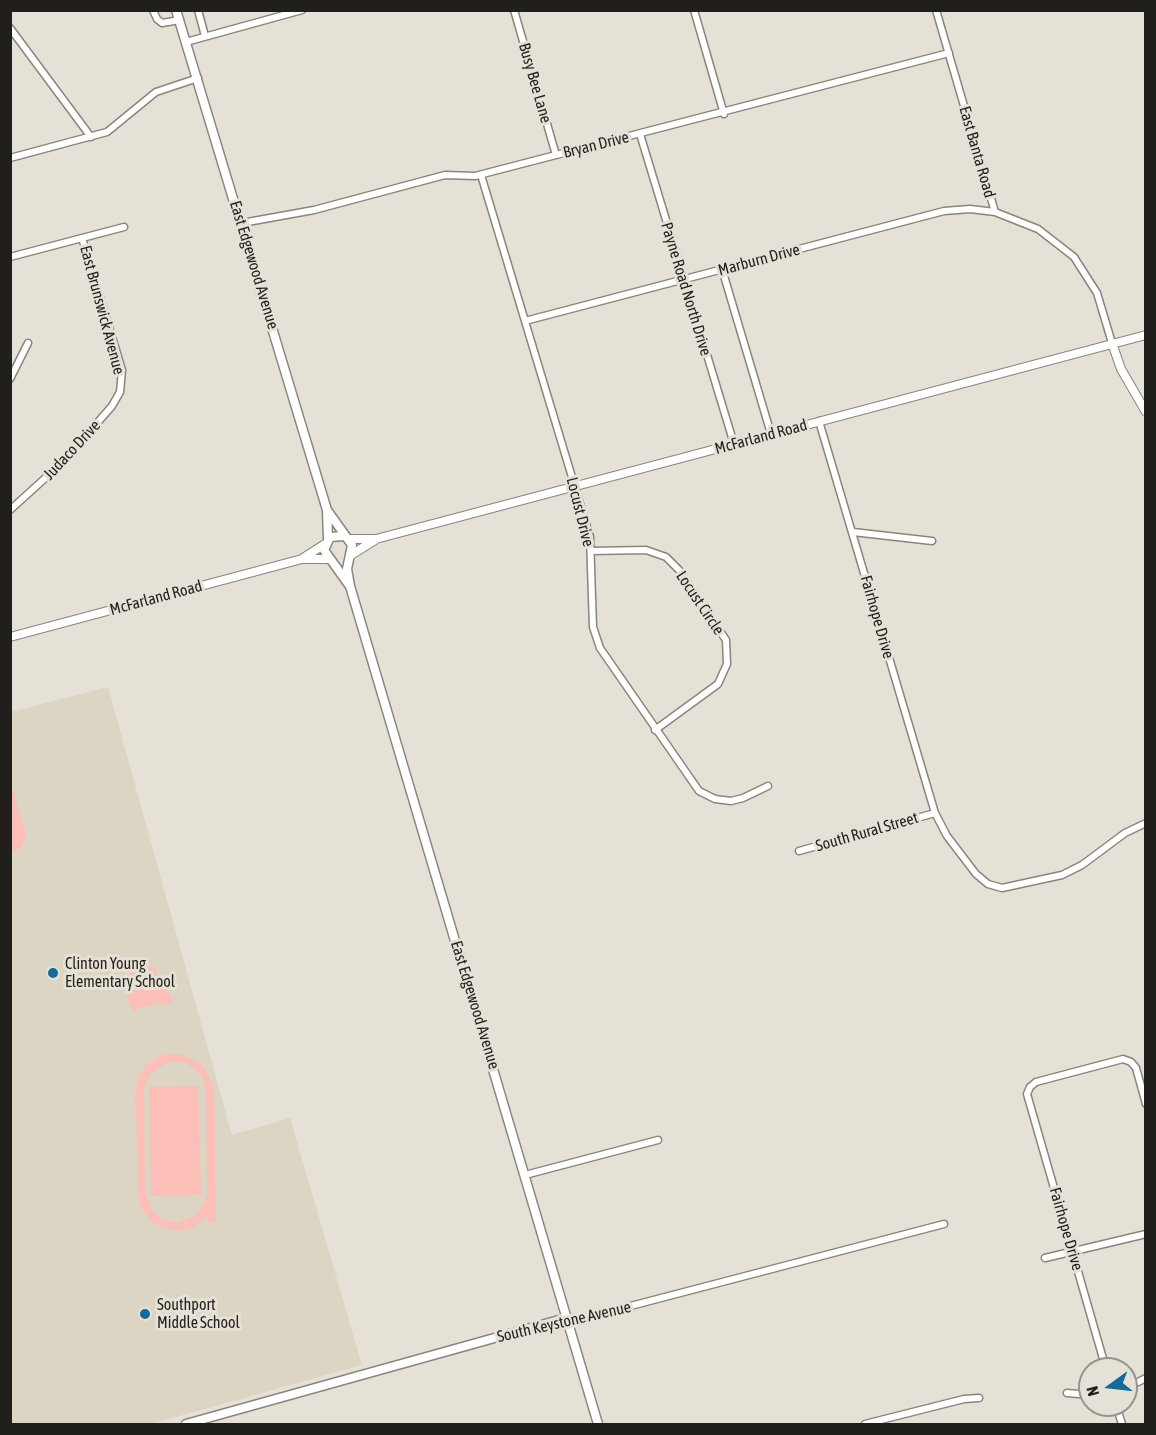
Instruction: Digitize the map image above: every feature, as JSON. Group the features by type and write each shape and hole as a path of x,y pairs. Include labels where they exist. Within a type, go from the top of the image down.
{"main road":[{"name":"East Edgewood Avenue","path":"176,10 327,510 324,550 350,586"},
{"name":"East Edgewood Avenue","path":"327,510 352,544 350,586 598,1425"},
{"path":"326,541 336,535 346,537"},
{"path":"330,561 343,562 350,556"},
{"name":"South Keystone Avenue","path":"186,1425 217,1421 559,1320 568,1320"}],"street":[{"path":"153,10 157,19 162,23 180,20"},
{"path":"198,10 206,36"},
{"path":"186,42 302,10"},
{"name":"Busy Bee Lane","path":"514,10 556,155"},
{"path":"694,10 724,114"},
{"name":"East Banta Road","path":"936,10 995,212 1043,232 1074,257 1097,293 1121,369 1146,412"},
{"path":"10,28 91,136"},
{"name":"Bryan Drive","path":"242,223 314,210 442,175 481,175 724,114 949,53"},
{"path":"10,158 112,129 160,89 198,78"},
{"name":"Payne Road North Drive","path":"640,134 734,444"},
{"name":"Locust Drive","path":"481,175 590,537 593,627 598,644 694,787 707,796 722,801 734,801 768,786"},
{"name":"Marburn Drive","path":"525,321 944,211 970,209 995,212"},
{"path":"10,257 124,227"},
{"name":"East Brunswick Avenue","path":"82,238 122,370 122,382"},
{"path":"722,269 771,434"},
{"name":"McFarland Road","path":"350,556 376,539 1146,334"},
{"path":"10,380 13,368 28,343"},
{"name":"Judaco Drive","path":"10,510 42,483 92,430 117,398 122,382"},
{"name":"Fairhope Drive","path":"819,421 934,813 947,836 976,874 988,884 1002,888 1071,871 1088,862 1125,832 1146,823"},
{"path":"853,532 932,541"},
{"name":"McFarland Road","path":"346,537 376,539"},
{"name":"McFarland Road","path":"302,559 326,541"},
{"name":"Locust Circle","path":"591,551 643,550 666,557 679,570 726,640 727,664 718,684 655,730"},
{"name":"McFarland Road","path":"10,637 302,559 330,561"},
{"name":"South Rural Street","path":"800,851 934,813"},
{"name":"Fairhope Drive","path":"1103,1357 1027,1095 1029,1089 1038,1081 1119,1059 1129,1061 1136,1068 1146,1104"},
{"path":"525,1175 658,1140"},
{"name":"South Keystone Avenue","path":"568,1320 577,1320 944,1224"},
{"path":"1045,1258 1146,1234"},
{"path":"1067,1393 1078,1394"},
{"path":"865,1425 964,1399 979,1398"}],"shaded area":[{"path":"108,687 232,1135 290,1118 362,1365 151,1424 11,1424 11,712"},
{"path":"10,778 26,837 20,849 11,851"},
{"path":"154,966 173,1002 162,1005 158,1003 132,1011 124,984 130,982 130,973"},
{"path":"180,1054 202,1064 214,1086 216,1223 208,1223 207,1216 195,1227 177,1231 154,1224 139,1205 135,1094 139,1076 146,1065 162,1055","holes":["169,1062 185,1063 202,1077 206,1093 207,1196 197,1215 177,1223 161,1219 153,1212 145,1193 144,1087 151,1073"]},
{"path":"198,1086 201,1195 151,1196 149,1087"}],"place":[{"name":"Clinton Young Elementary School","path":"53,973"},
{"name":"Southport Middle School","path":"145,1314"}]}
